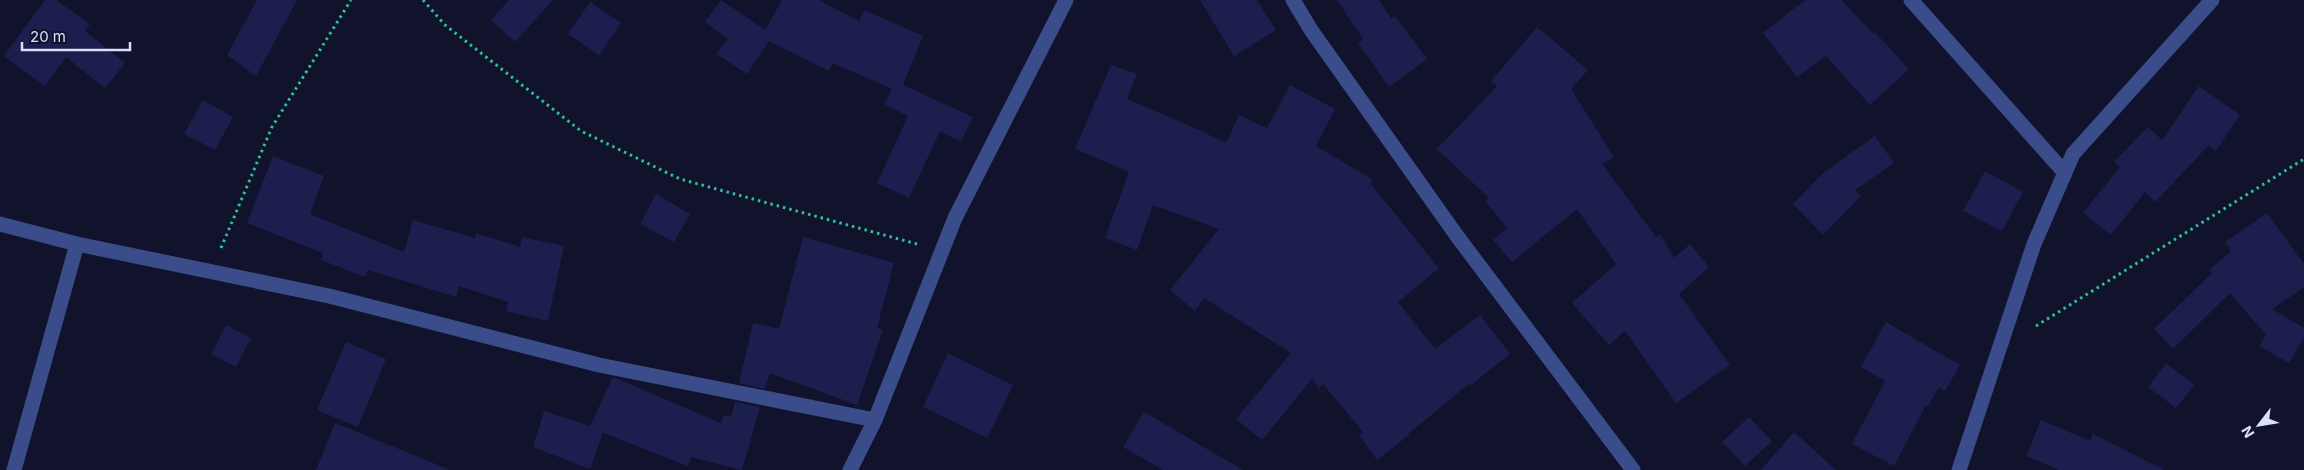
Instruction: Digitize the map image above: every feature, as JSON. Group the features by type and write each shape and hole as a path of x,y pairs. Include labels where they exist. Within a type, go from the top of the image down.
{"street":[{"path":"850,470 875,420 955,218 1066,0"},
{"path":"1294,0 1310,30 1457,236 1633,470"},
{"path":"1911,0 2065,173"},
{"path":"1959,470 2034,244 2073,154 2212,0"},
{"path":"0,224 77,244 329,296 599,366 875,420"},
{"path":"14,470 77,244"}],"path":[{"path":"211,271 272,126 351,0"},
{"path":"422,0 445,25 580,131 590,136 680,179 941,252"},
{"path":"1999,348 2304,159"}],"building":[{"path":"45,0 56,0 90,24 85,31 125,63 105,88 66,57 45,86 4,56"},
{"path":"257,0 297,0 256,76 227,55"},
{"path":"509,0 553,0 515,42 491,20"},
{"path":"721,0 765,30 782,0 819,0 859,21 864,10 923,36 903,85 973,117 961,142 940,131 909,198 877,183 908,116 884,104 892,89 833,63 829,71 769,41 747,74 717,54 728,39 705,22"},
{"path":"1200,0 1257,0 1276,30 1234,56"},
{"path":"1337,0 1379,0 1391,19 1395,16 1427,59 1389,87 1358,43 1363,39"},
{"path":"1805,0 1841,0 1874,34 1875,32 1909,69 1870,105 1826,56 1797,77 1763,33"},
{"path":"590,2 621,23 599,55 568,34"},
{"path":"1537,27 1588,70 1571,89 1614,157 1602,164 1656,237 1661,235 1674,258 1690,244 1709,267 1679,294 1730,365 1676,403 1625,331 1609,345 1572,303 1616,264 1577,209 1512,262 1493,240 1507,228 1485,201 1489,198 1437,149 1497,86 1491,81"},
{"path":"1111,65 1137,74 1127,99 1226,143 1239,115 1267,128 1290,85 1335,109 1316,146 1372,179 1370,183 1439,268 1398,302 1435,349 1480,315 1510,354 1471,385 1470,383 1377,460 1359,435 1363,432 1323,384 1319,388 1312,379 1262,440 1236,419 1291,353 1204,298 1195,311 1170,290 1219,229 1153,205 1137,250 1105,238 1129,172 1075,149"},
{"path":"2199,86 2240,115 2216,151 2209,145 2155,202 2145,192 2111,235 2083,213 2120,167 2114,162 2148,127 2162,140"},
{"path":"203,100 233,117 215,150 184,134"},
{"path":"1875,136 1894,163 1855,190 1861,196 1823,235 1793,204 1824,172"},
{"path":"273,156 324,176 310,214 404,252 413,220 475,238 476,233 520,247 522,237 564,246 548,321 506,311 508,302 459,286 456,297 368,270 365,277 321,260 323,253 247,223"},
{"path":"1985,171 2023,192 2002,231 1963,211"},
{"path":"656,194 690,214 674,242 640,224"},
{"path":"2267,213 2304,264 2304,287 2272,309 2304,328 2304,337 2289,363 2259,346 2266,335 2230,293 2173,349 2154,329 2212,273 2209,270 2231,251 2225,242"},
{"path":"803,237 894,263 877,328 883,330 857,405 770,373 765,389 739,383 753,323 779,329"},
{"path":"1886,322 1960,365 1945,391 1939,387 1928,406 1926,405 1894,466 1852,444 1885,381 1861,367"},
{"path":"226,325 251,338 236,367 211,354"},
{"path":"346,342 386,359 358,427 317,410"},
{"path":"948,353 1013,385 987,438 923,407"},
{"path":"2166,363 2194,385 2176,408 2148,387"},
{"path":"613,377 721,423 724,415 731,417 735,402 760,407 742,470 691,457 688,466 603,433 590,469 533,447 544,411 590,426"},
{"path":"1144,412 1243,470 1163,470 1123,447"},
{"path":"1749,417 1772,441 1745,466 1722,442"},
{"path":"2041,420 2090,441 2093,434 2164,470 2059,470 2026,456"},
{"path":"335,423 448,469 448,470 316,470"},
{"path":"1794,432 1836,470 1761,470"}]}
